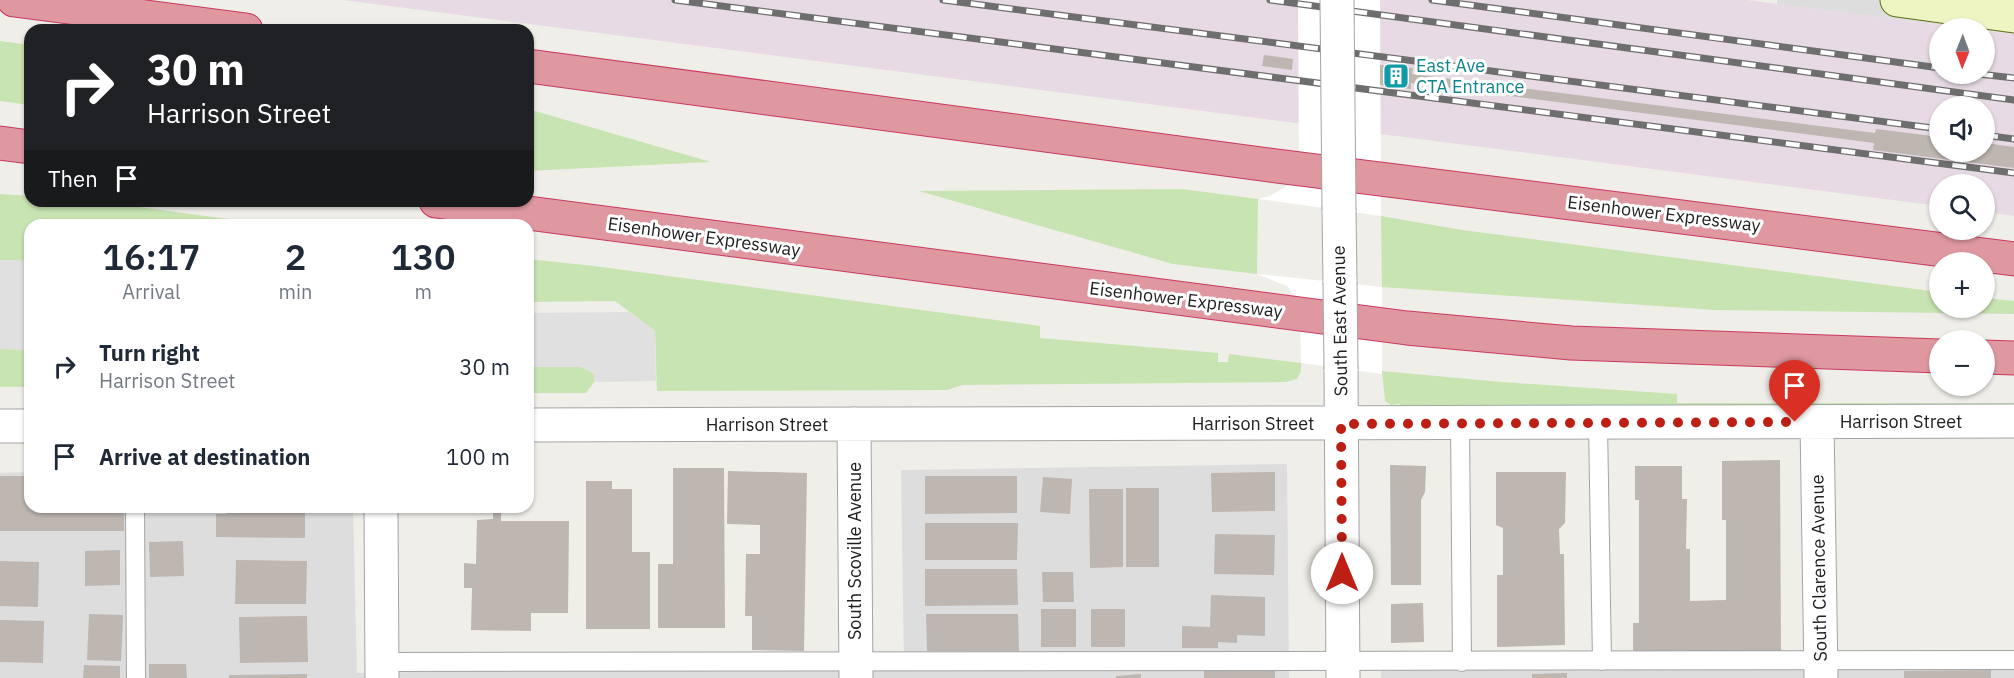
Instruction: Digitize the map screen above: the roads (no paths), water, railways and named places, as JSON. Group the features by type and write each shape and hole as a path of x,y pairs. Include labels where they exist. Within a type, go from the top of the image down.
{"highway":[{"path":"14,0 200,24"},
{"name":"Eisenhower Expressway","path":"534,67 1257,164 2014,259"},
{"path":"0,143 24,146"},
{"name":"Eisenhower Expressway","path":"482,207 1407,328 1571,344 1929,356"},
{"path":"1995,357 2014,358"}],"street":[{"name":"South East Avenue","path":"1337,0 1343,670"},
{"path":"1897,0 2014,16"},
{"name":"Harrison Street","path":"534,425 2014,421"},
{"name":"South Clarence Avenue","path":"1817,422 1821,669"},
{"name":"South Scoville Avenue","path":"854,424 856,670"},
{"path":"0,426 24,426"},
{"path":"381,513 382,670"}],"lane":[{"path":"1460,423 1462,662"},
{"path":"1598,423 1602,661"},
{"path":"135,513 136,678"},
{"path":"382,670 1343,670 1462,662 1581,669 1602,661 1821,669 2014,660"}],"railway":[{"path":"675,0 2014,173"},
{"path":"943,0 1929,128"},
{"path":"1270,0 2014,100"},
{"path":"1432,0 1929,67"},
{"path":"1995,76 2014,78"},
{"path":"1995,136 2014,139"}],"place":[{"name":"East Ave CTA Entrance","path":"1396,76"}]}
